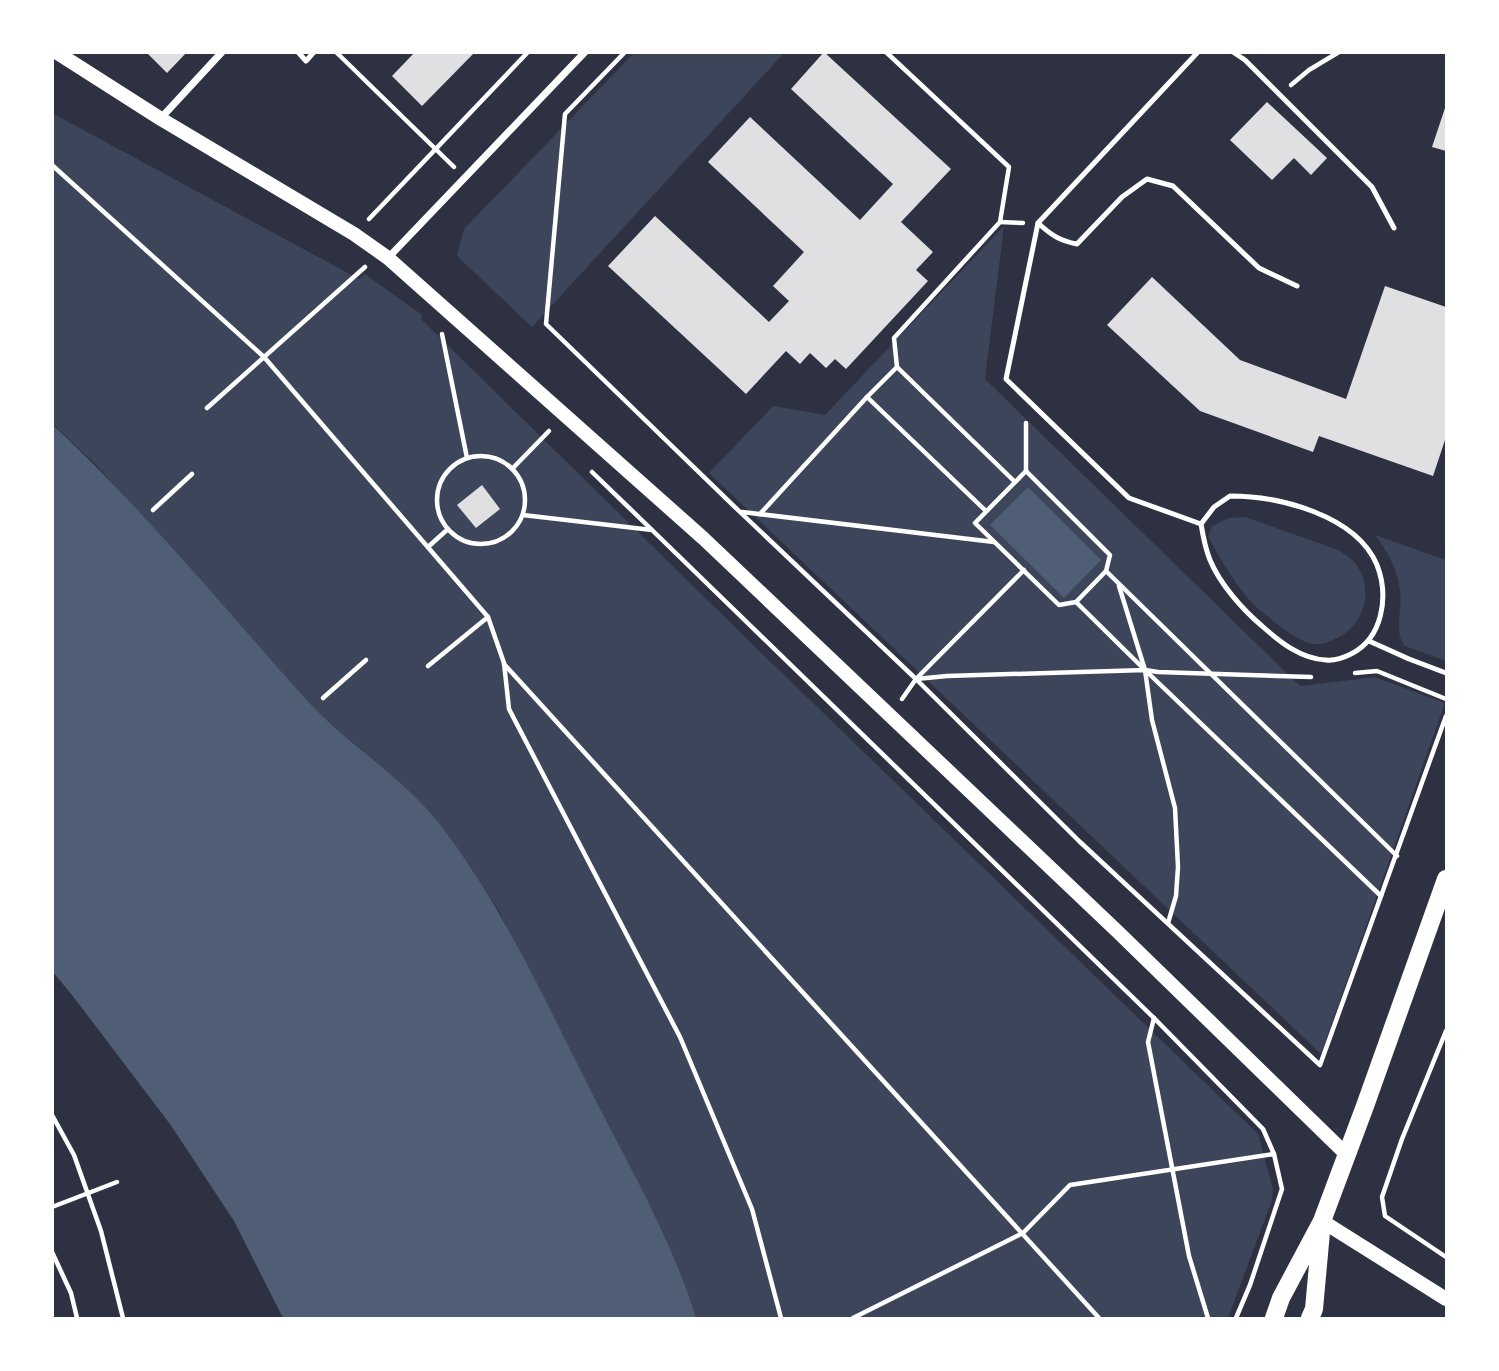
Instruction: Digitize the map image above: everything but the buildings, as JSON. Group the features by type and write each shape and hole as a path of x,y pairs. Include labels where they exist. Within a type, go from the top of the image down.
{"main road":[{"path":"56,52 161,119 354,234 388,258 704,538 1118,932 1346,1154"},
{"path":"1274,1318 1281,1298 1322,1221 1447,879"},
{"path":"1322,1221 1447,1299"},
{"path":"1310,1318 1314,1309 1322,1221"}],"street":[{"path":"161,119 222,52"},
{"path":"388,258 585,52"}],"lane":[{"path":"298,52 306,61 314,52"},
{"path":"1198,52 1038,223 1006,379 1129,498 1201,524"},
{"path":"1233,52 1245,60 1372,187 1394,228"},
{"path":"1038,223 1051,236 1062,242 1077,244 1122,197 1147,179 1173,186 1259,268 1297,286"},
{"path":"1230,496 1254,496 1304,507 1327,517 1351,533 1366,548 1377,565 1381,585 1383,603 1369,641 1342,659 1327,660 1307,657 1279,642 1253,618 1220,578 1210,561 1201,524 1213,507 1230,496"},
{"path":"1369,641 1447,673"}],"path":[{"path":"336,52 465,178"},
{"path":"354,234 528,52"},
{"path":"625,52 565,114 546,324 1079,841 1320,1065 1447,716"},
{"path":"886,52 1009,167 1000,222 894,338 897,367 1015,482"},
{"path":"1279,94 1309,70 1339,52"},
{"path":"52,165 264,357 488,617 503,663 509,709 680,1037 752,1209 781,1318"},
{"path":"207,408 365,267 356,261"},
{"path":"440,323 467,458"},
{"path":"759,514 897,367"},
{"path":"867,397 986,511"},
{"path":"1026,399 1026,471 975,523 1059,605 1076,602 1106,571 1110,555 1026,471"},
{"path":"512,469 550,431"},
{"path":"477,455 493,456 507,463 521,478 525,493 523,515 509,535 491,544 470,543 455,537 442,522 436,503 438,487 445,473 467,458 477,455"},
{"path":"587,467 1154,1018 1263,1129 1274,1154 1282,1189 1251,1285 1236,1318"},
{"path":"153,510 192,474"},
{"path":"740,512 995,542"},
{"path":"523,515 652,530"},
{"path":"428,547 449,529"},
{"path":"889,716 916,680 1024,570"},
{"path":"1106,571 1397,856"},
{"path":"1118,583 1145,670 1152,720 1175,808 1178,867 1176,896 1168,923"},
{"path":"1076,602 1381,896"},
{"path":"428,666 488,617"},
{"path":"323,698 366,660"},
{"path":"503,663 1099,1318"},
{"path":"916,680 947,676 1145,670 1315,677"},
{"path":"1352,673 1377,671 1447,699"},
{"path":"1154,1018 1148,1042 1189,1256 1208,1318"},
{"path":"1447,1031 1402,1139 1382,1197 1385,1216 1447,1257"},
{"path":"52,1115 74,1155 101,1231 123,1318"},
{"path":"853,1318 1023,1233 1070,1185 1274,1154"},
{"path":"52,1207 117,1182"},
{"path":"52,1252 71,1293 77,1318"}],"shaded area":[{"path":"634,53 784,53 532,327 457,256 464,229"},
{"path":"52,113 359,279 365,274 421,314 422,320 745,637 1258,1134 1273,1189 1272,1200 1228,1318 696,1318 641,1189 500,913 468,863 436,820 402,785 312,707 96,465 53,424"},
{"path":"1004,226 985,379 1300,686 1375,677 1445,703 1321,1054 709,473 773,406 825,415"},
{"path":"52,424 149,523 319,713 423,805 461,853 482,884 519,950 632,1170 674,1259 696,1318 283,1318 234,1221 170,1124 53,972"},
{"path":"1028,487 1101,560 1064,598 990,525"},
{"path":"1245,517 1338,550 1354,562 1363,577 1365,598 1359,618 1353,627 1332,640 1312,644 1292,635 1256,607 1235,582 1208,536 1212,526 1229,518"},
{"path":"1375,535 1446,560 1446,661 1405,646 1401,640 1399,583 1388,554"}]}
